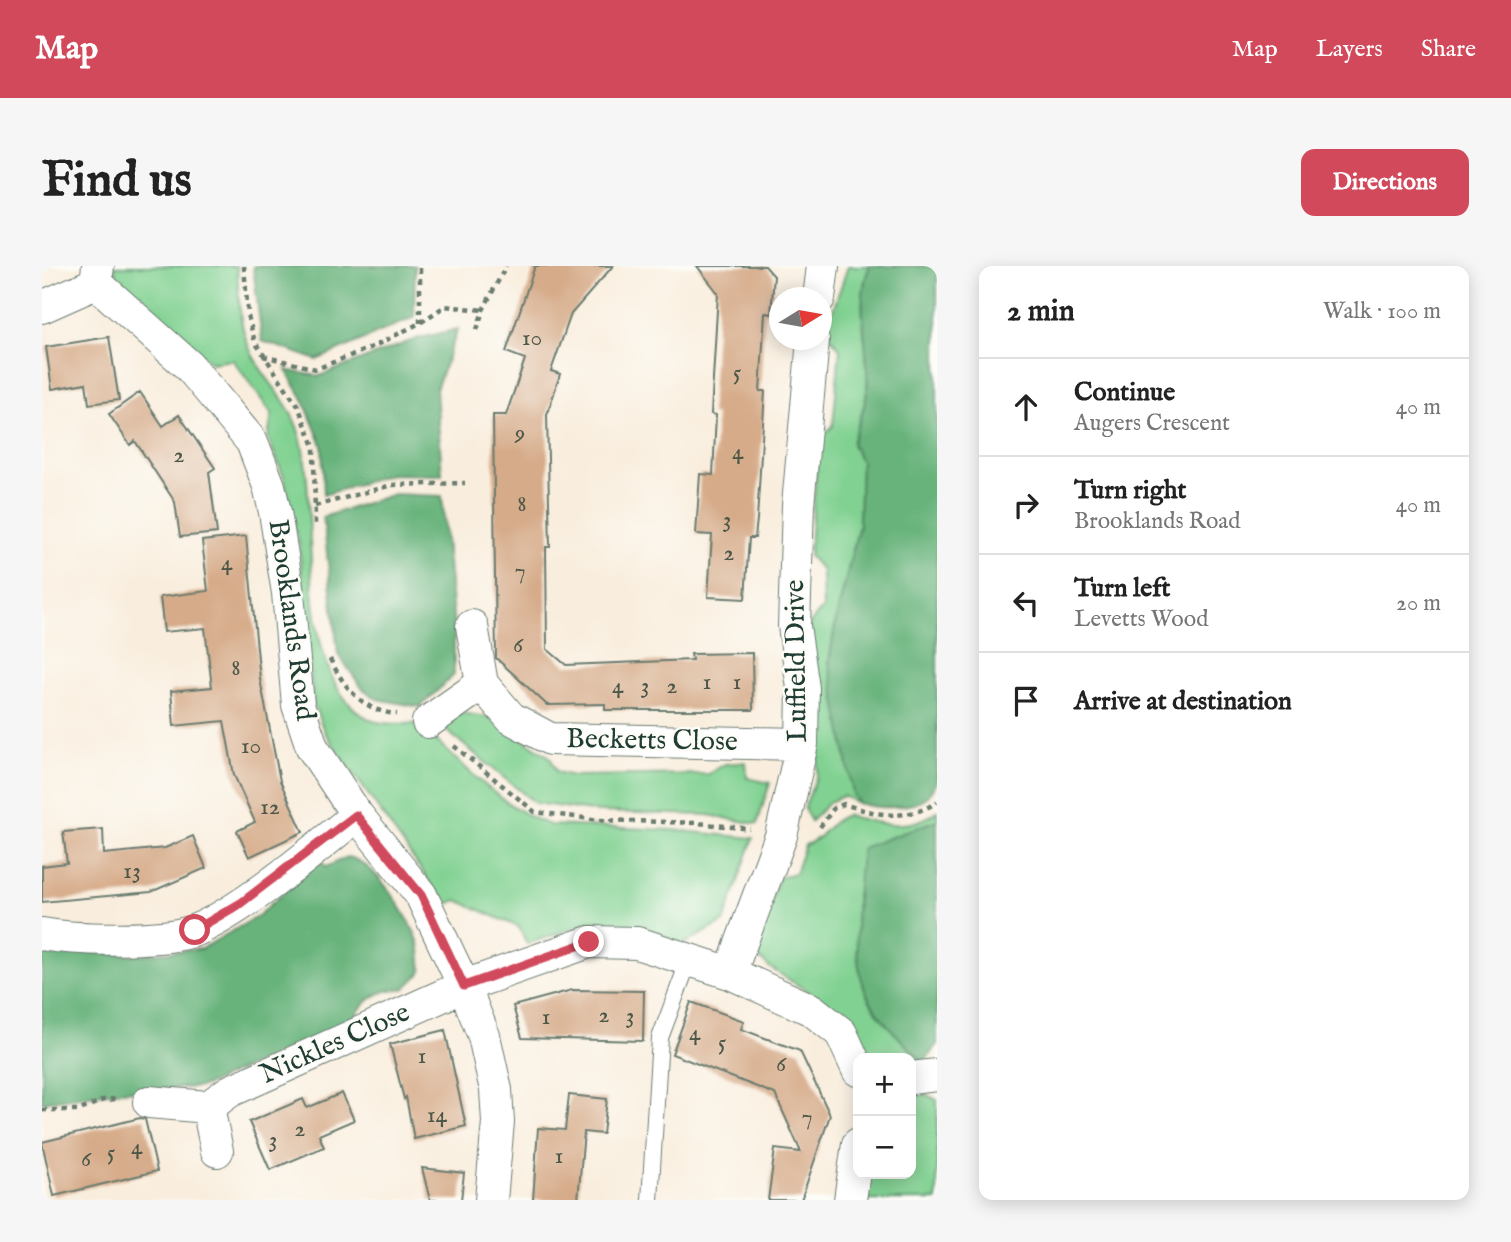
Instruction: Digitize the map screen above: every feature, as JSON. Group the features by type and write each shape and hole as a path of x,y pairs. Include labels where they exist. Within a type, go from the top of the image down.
{"street":[{"path":"820,287 823,266"},
{"path":"42,307 97,274"},
{"name":"Brooklands Road","path":"97,274 189,366 252,442 269,486 280,536 298,705 312,747 356,815 421,895 464,986 484,1036 496,1090 498,1122 491,1200"},
{"name":"Luffield Drive","path":"730,973 781,836 802,744 803,688 795,613 798,505 812,350"},
{"path":"428,722 482,684 472,626"},
{"name":"Becketts Close","path":"482,684 511,718 550,739 802,744"},
{"path":"42,934 144,938 195,930 241,903 356,815"},
{"name":"Nickles Close","path":"208,1107 230,1091 464,986 589,942 637,943 730,973 812,1010 841,1033 853,1059"},
{"path":"916,1077 937,1075"},
{"path":"149,1102 208,1107 217,1151"},
{"path":"850,1200 853,1179"}],"lane":[{"path":"650,1200 660,1038 689,960"}],"path":[{"path":"420,266 420,323"},
{"path":"477,330 483,310 506,266"},
{"path":"262,356 316,369 370,348 420,323 445,306 483,310"},
{"path":"314,506 392,485 465,483"},
{"path":"42,1110 80,1110 103,1100 125,1098 149,1102"}],"green space":[{"path":"114,266 237,266 241,316 248,345 289,410 300,436 306,468 318,632 329,669 346,700 376,722 419,724 497,795 550,825 672,830 753,838 724,922 684,944 612,924 576,927 527,944 519,927 457,900 446,905 325,733 313,703 299,544 284,477 268,438 272,414 233,360 211,363 120,288"},
{"path":"253,266 415,266 414,317 317,360 262,341"},
{"path":"848,266 870,266 863,296 867,391 852,444 861,461 859,525 836,620 829,662 858,803 843,796 829,802 811,821 804,809 817,775 820,740 810,623 823,608 822,570 809,556 819,439 833,426 840,349 832,339 832,313"},
{"path":"870,266 937,266 937,782 928,796 921,801 894,807 858,803 853,794 829,662 836,620 859,525 861,461 852,444 867,391 863,296"},
{"path":"458,329 436,389 442,475 391,474 324,495 322,445 303,399 286,370 319,376 416,339"},
{"path":"394,494 442,496 454,627 454,675 420,707 377,699 362,688 338,654 323,517"},
{"path":"461,713 488,717 550,757 557,772 573,776 708,774 725,764 746,762 747,778 770,783 757,824 708,815 599,812 535,803 441,726"},
{"path":"937,811 937,820 914,830 856,893 858,955 865,991 875,1010 914,1053 863,1053 829,1005 769,967 758,957 758,937 779,878 795,873 805,845 817,839 834,822 846,815 893,824 927,818"},
{"path":"937,820 937,1044 924,1063 884,1021 871,1002 861,977 856,941 862,848"},
{"path":"347,857 369,868 380,879 415,933 420,947 422,972 404,989 379,993 361,1007 352,1022 202,1087 119,1091 42,1102 42,949 134,955 201,949 258,916 320,859 326,867"},
{"path":"916,1055 924,1063 916,1065"},
{"path":"925,1094 937,1100 937,1200 863,1200 865,1179 916,1179 916,1095"}],"building":[{"path":"535,266 613,266 571,314 551,371 560,374 547,415 550,547 546,547 547,649 566,665 692,660 691,654 752,653 753,710 605,710 605,704 547,705 496,658 493,415 506,415 525,359 506,352"},
{"path":"697,266 765,266 774,276 773,287 769,287 769,314 765,313 760,391 765,391 757,519 755,538 749,538 745,599 708,597 712,535 696,534 700,474 713,475 716,415 711,414 718,293"},
{"path":"109,337 119,400 89,404 86,383 52,389 46,347"},
{"path":"140,392 163,426 179,415 215,468 209,472 217,533 180,537 175,502 135,441 130,445 109,414"},
{"path":"246,536 260,679 280,781 303,832 249,857 237,831 255,822 234,775 224,721 174,726 171,691 212,687 205,628 164,632 160,597 208,591 202,541"},
{"path":"103,829 104,854 165,848 193,836 206,868 151,892 42,902 42,866 67,863 63,832"},
{"path":"572,990 644,991 643,1041 522,1038 513,1006"},
{"path":"691,1002 744,1021 741,1029 800,1051 830,1115 801,1200 768,1200 775,1149 801,1152 775,1094 672,1054"},
{"path":"445,1030 466,1126 414,1139 406,1097 404,1099 390,1044"},
{"path":"342,1093 354,1120 319,1135 324,1147 270,1170 249,1122 303,1099 307,1108"},
{"path":"569,1095 607,1099 603,1134 584,1132 578,1200 533,1200 538,1128 565,1130"},
{"path":"145,1119 157,1171 54,1196 42,1142"},
{"path":"422,1168 464,1173 461,1200 430,1200"}],"route":[{"path":"195,930 241,903 356,815 421,895 464,986 589,942"}]}
